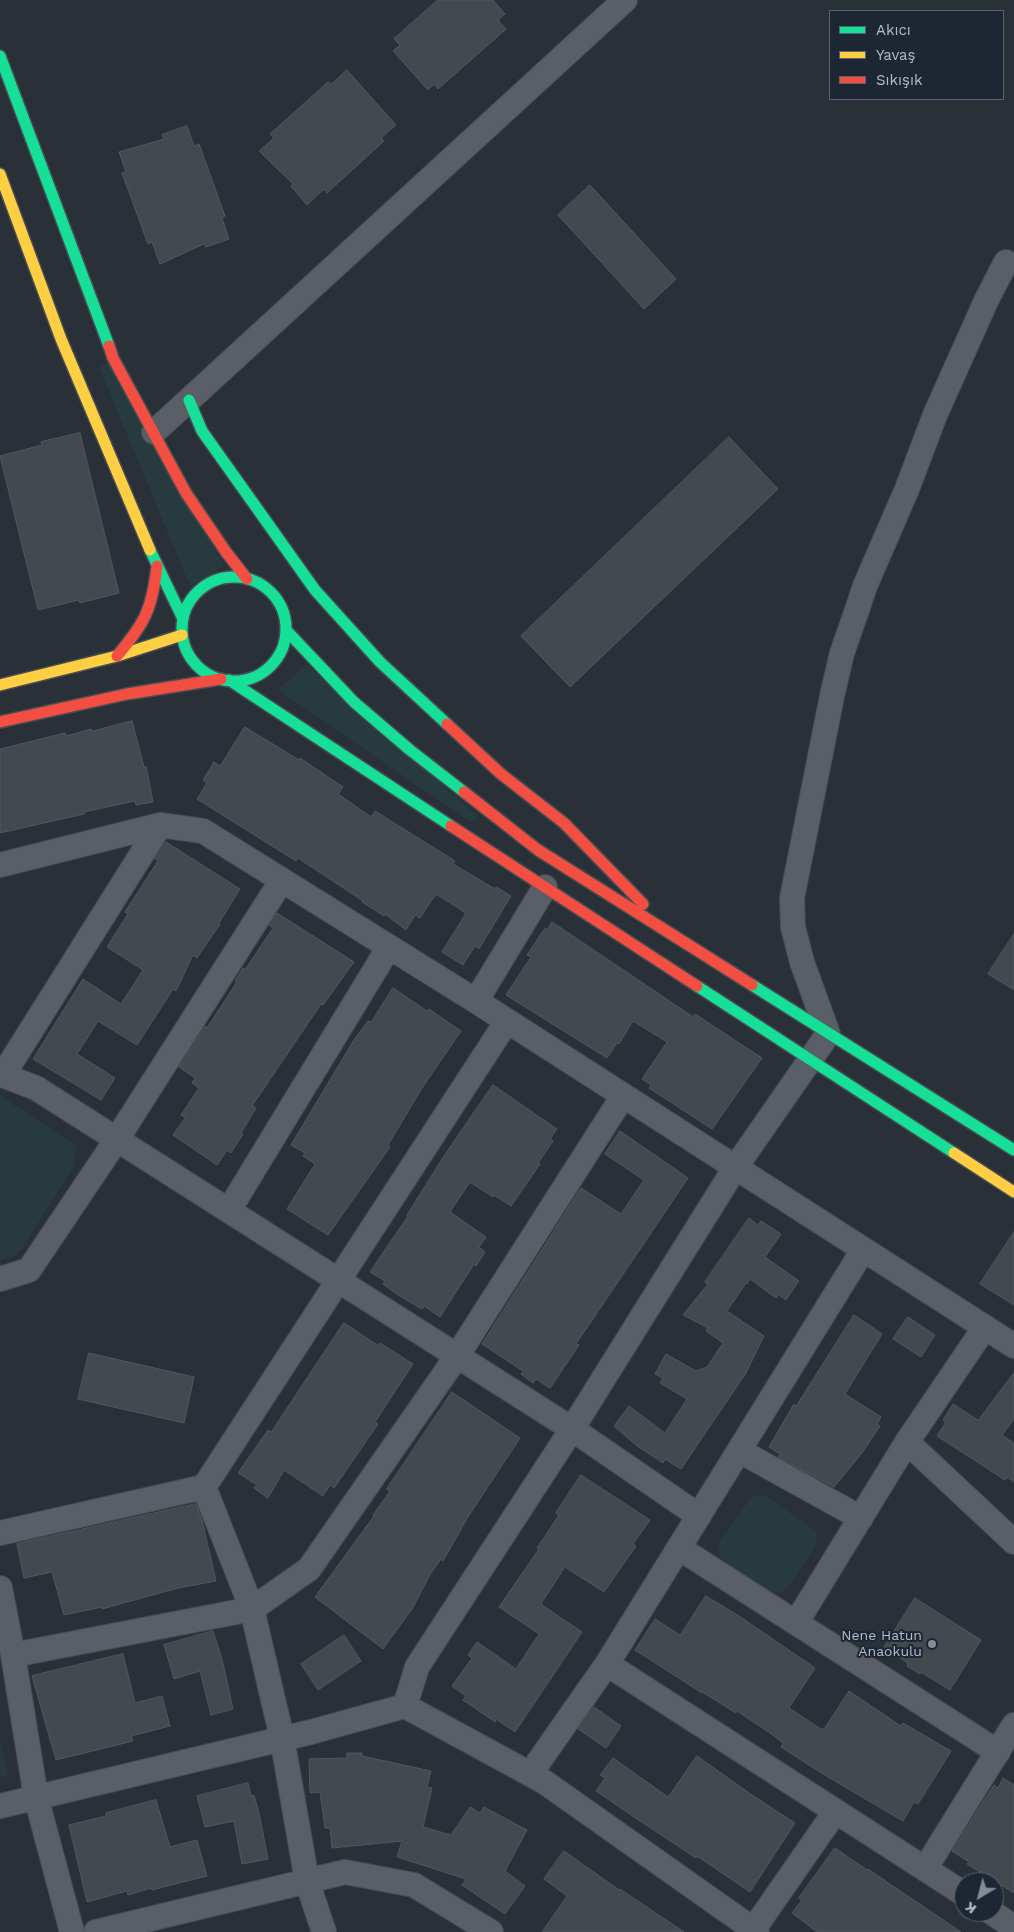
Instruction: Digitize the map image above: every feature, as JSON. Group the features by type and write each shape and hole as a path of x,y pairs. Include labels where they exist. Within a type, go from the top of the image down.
{"street":[{"path":"154,432 625,0"},
{"path":"0,56 113,358 186,493 226,552 247,579"},
{"path":"0,174 62,339 156,566 183,620"},
{"path":"828,1034 802,962 793,927 792,898 832,696 842,654 865,586 907,488 935,415 986,301 1006,262"},
{"path":"189,400 202,431 315,590 366,648 430,710 502,774 564,822 674,936"},
{"path":"117,656 133,637 148,613 154,591 156,566"},
{"path":"238,577 247,579 266,588 277,600 284,614 286,630 283,645 276,659 265,670 252,677 236,680 225,679 206,673 195,663 186,650 182,635 183,620 188,605 196,592 208,583 223,578 238,577"},
{"path":"286,630 354,702 425,763 538,850 1014,1150"},
{"path":"0,685 117,656 182,635"},
{"path":"0,722 127,694 225,679 1014,1192"},
{"path":"0,865 160,825 203,831 476,1001 1014,1346"},
{"path":"160,825 1,1075 36,1088 117,1139 572,1429 699,1516"},
{"path":"0,1279 28,1270 117,1139 282,880"},
{"path":"476,1001 545,887"},
{"path":"229,1210 389,947"},
{"path":"0,1534 204,1487 507,1021"},
{"path":"406,1706 417,1667 572,1429 735,1168 828,1034"},
{"path":"13,1655 252,1609 309,1569 457,1356 623,1096"},
{"path":"530,1774 607,1664 863,1250"},
{"path":"796,1623 908,1442 985,1327"},
{"path":"908,1442 1014,1542"},
{"path":"740,1451 861,1518"},
{"path":"204,1487 252,1609 282,1738 307,1881 324,1932"},
{"path":"679,1548 998,1752"},
{"path":"0,1588 36,1797 72,1932"},
{"path":"607,1664 954,1888"},
{"path":"0,1806 406,1706 542,1781 755,1931 835,1812"},
{"path":"925,1869 1014,1725"},
{"path":"96,1932 345,1872 414,1885 491,1932"}],"green space":[{"path":"108,362 224,566 190,586 99,367"},
{"path":"306,664 477,816 472,823 278,690"},
{"path":"0,1096 76,1145 74,1166 23,1247 14,1256 0,1260"},
{"path":"752,1496 766,1496 816,1531 816,1545 789,1587 780,1593 764,1588 746,1578 729,1566 718,1553 719,1542"},
{"path":"0,1741 8,1775 0,1777"}],"building":[{"path":"438,0 493,0 505,14 498,20 506,29 438,89 434,84 428,90 393,51 400,45 394,39"},
{"path":"347,70 396,125 381,138 384,141 327,193 324,189 307,205 291,186 293,184 259,151 274,138 270,134 328,82 331,84"},
{"path":"187,126 194,146 199,144 225,216 222,218 229,239 206,247 204,244 160,264 152,242 148,244 122,173 126,172 119,152 164,139 162,135"},
{"path":"590,185 676,279 644,309 558,215"},
{"path":"80,433 119,593 80,603 79,600 38,610 0,456 42,445 41,442"},
{"path":"729,437 778,489 570,687 521,636"},
{"path":"132,721 144,767 146,766 153,802 136,805 135,801 0,833 0,749 65,733 66,736"},
{"path":"245,727 299,760 300,758 343,787 338,794 371,817 375,811 455,861 453,864 495,889 496,887 511,896 479,949 475,946 463,965 442,952 466,913 436,894 420,918 415,915 406,930 385,914 384,916 362,902 298,858 296,861 197,799 207,783 203,780 214,762 220,766"},
{"path":"166,842 240,889 220,924 197,958 193,955 176,991 173,989 137,1045 98,1021 77,1054 115,1078 101,1100 33,1059 83,979 121,1004 143,970 107,947 128,914 125,912 158,861 155,859"},
{"path":"277,913 354,962 323,1005 321,1004 252,1106 256,1108 231,1153 227,1150 217,1165 173,1135 185,1118 181,1115 199,1088 192,1083 195,1078 179,1067 205,1026 207,1028 237,982 235,981 243,968 245,970 273,928 269,925"},
{"path":"552,922 693,1017 695,1014 762,1058 712,1129 649,1088 651,1085 642,1079 667,1042 633,1021 619,1044 617,1043 607,1058 506,995 531,957 527,955 545,928 547,930"},
{"path":"1014,934 1014,990 988,974"},
{"path":"393,988 461,1031 422,1088 388,1145 390,1147 328,1235 287,1209 315,1164 303,1156 305,1153 291,1145 354,1040 368,1021 371,1022"},
{"path":"493,1085 557,1129 550,1139 553,1141 538,1163 540,1164 511,1206 470,1182 450,1212 486,1237 479,1247 485,1252 476,1266 474,1264 440,1317 424,1306 422,1309 398,1295 383,1284 385,1281 370,1272 408,1216 442,1159"},
{"path":"620,1131 688,1178 576,1344 579,1345 550,1388 536,1379 533,1383 521,1374 523,1371 482,1344 581,1188 621,1214 644,1180 605,1154"},
{"path":"749,1218 758,1225 761,1221 781,1234 765,1257 799,1281 786,1300 779,1295 776,1298 750,1279 727,1311 764,1336 746,1373 681,1469 665,1459 663,1463 637,1446 614,1426 629,1406 665,1433 687,1399 660,1383 663,1378 655,1374 666,1354 696,1371 707,1367 723,1343 706,1331 708,1328 683,1315 708,1284 705,1282"},
{"path":"1014,1232 1014,1305 980,1284"},
{"path":"854,1315 882,1334 845,1394 881,1417 877,1424 880,1426 862,1453 834,1487 778,1457 780,1454 769,1447 794,1404 796,1406"},
{"path":"908,1317 935,1335 921,1357 893,1339"},
{"path":"344,1323 379,1346 380,1343 413,1364 375,1422 378,1424 334,1488 330,1485 323,1496 284,1470 268,1498 254,1488 257,1485 238,1473 268,1430 271,1432"},
{"path":"89,1353 194,1377 184,1423 78,1399"},
{"path":"1014,1373 1014,1419 1002,1435 1014,1443 1014,1482 1007,1477 1005,1480 937,1436 946,1422 943,1420 953,1404 978,1420"},
{"path":"452,1392 520,1438 468,1517 443,1561 441,1559 431,1573 412,1609 383,1649 315,1597 374,1516 390,1491 387,1489"},
{"path":"581,1475 650,1520 633,1544 636,1546 604,1592 565,1567 542,1602 542,1605 582,1632 515,1732 496,1719 495,1722 463,1700 466,1696 452,1686 472,1658 468,1655 477,1642 516,1669 539,1634 499,1607 539,1549 537,1548 559,1515 556,1513"},
{"path":"196,1504 202,1520 216,1581 178,1588 102,1609 102,1607 64,1615 52,1572 24,1578 17,1544"},
{"path":"706,1596 739,1616 815,1668 789,1708 821,1729 824,1729 849,1691 901,1726 903,1723 951,1751 918,1804 914,1802 903,1821 781,1747 783,1743 737,1711 736,1713 702,1693 635,1650 655,1619 680,1635"},
{"name":"Nene Hatun Anaokulu","path":"915,1598 981,1640 950,1690 921,1672 920,1674 907,1666 908,1663 884,1648"},
{"path":"213,1631 223,1663 233,1709 211,1715 200,1671 174,1679 164,1645"},
{"path":"344,1635 361,1661 318,1690 301,1664"},
{"path":"123,1654 135,1703 162,1696 170,1726 131,1736 133,1741 56,1760 32,1676"},
{"path":"594,1707 621,1726 606,1748 578,1729"},
{"path":"347,1753 362,1753 362,1756 431,1771 427,1787 432,1788 423,1827 451,1835 470,1807 480,1813 484,1807 527,1830 505,1871 525,1886 505,1914 462,1885 466,1879 397,1857 402,1841 332,1848 330,1828 325,1828 320,1792 310,1793 309,1759 347,1758"},
{"path":"697,1756 795,1823 750,1892 596,1791 605,1778 600,1775 613,1758 668,1797"},
{"path":"1003,1778 1014,1785 1014,1893 1004,1887 1004,1872 980,1872 952,1851 994,1785 998,1788"},
{"path":"248,1783 251,1796 254,1795 259,1813 268,1859 242,1864 234,1821 205,1827 197,1796"},
{"path":"156,1800 170,1847 197,1840 207,1876 128,1895 127,1891 87,1902 69,1825 106,1816 106,1813"},
{"path":"835,1848 961,1932 817,1932 792,1913 802,1900 799,1898"},
{"path":"564,1851 619,1890 684,1932 542,1932 567,1896 544,1879"}],"traffic: fast":[{"path":"0,56 109,346"},
{"path":"189,400 202,431 315,590 380,662 447,724"},
{"path":"150,550 183,619"},
{"path":"234,577 254,581 271,592 282,609 286,629 282,649 271,666 254,677 234,681 214,677 197,666 186,649 182,629 186,609 197,592 214,581 234,577"},
{"path":"286,630 354,702 410,750 464,792"},
{"path":"229,680 451,826"},
{"path":"752,985 1014,1150"},
{"path":"697,986 954,1153"}],"traffic: slow":[{"path":"0,174 61,339 150,550"},
{"path":"0,685 117,656 182,635"},
{"path":"954,1153 1014,1192"}],"traffic: jam":[{"path":"109,346 113,358 186,493 226,552 247,579"},
{"path":"117,656 146,615 153,594 157,566"},
{"path":"0,722 127,694 221,679"},
{"path":"447,724 501,774 564,823 643,904"},
{"path":"464,792 538,850 752,985"},
{"path":"451,826 697,986"}],"place":[{"name":"Nene Hatun Anaokulu","path":"932,1644"}]}
